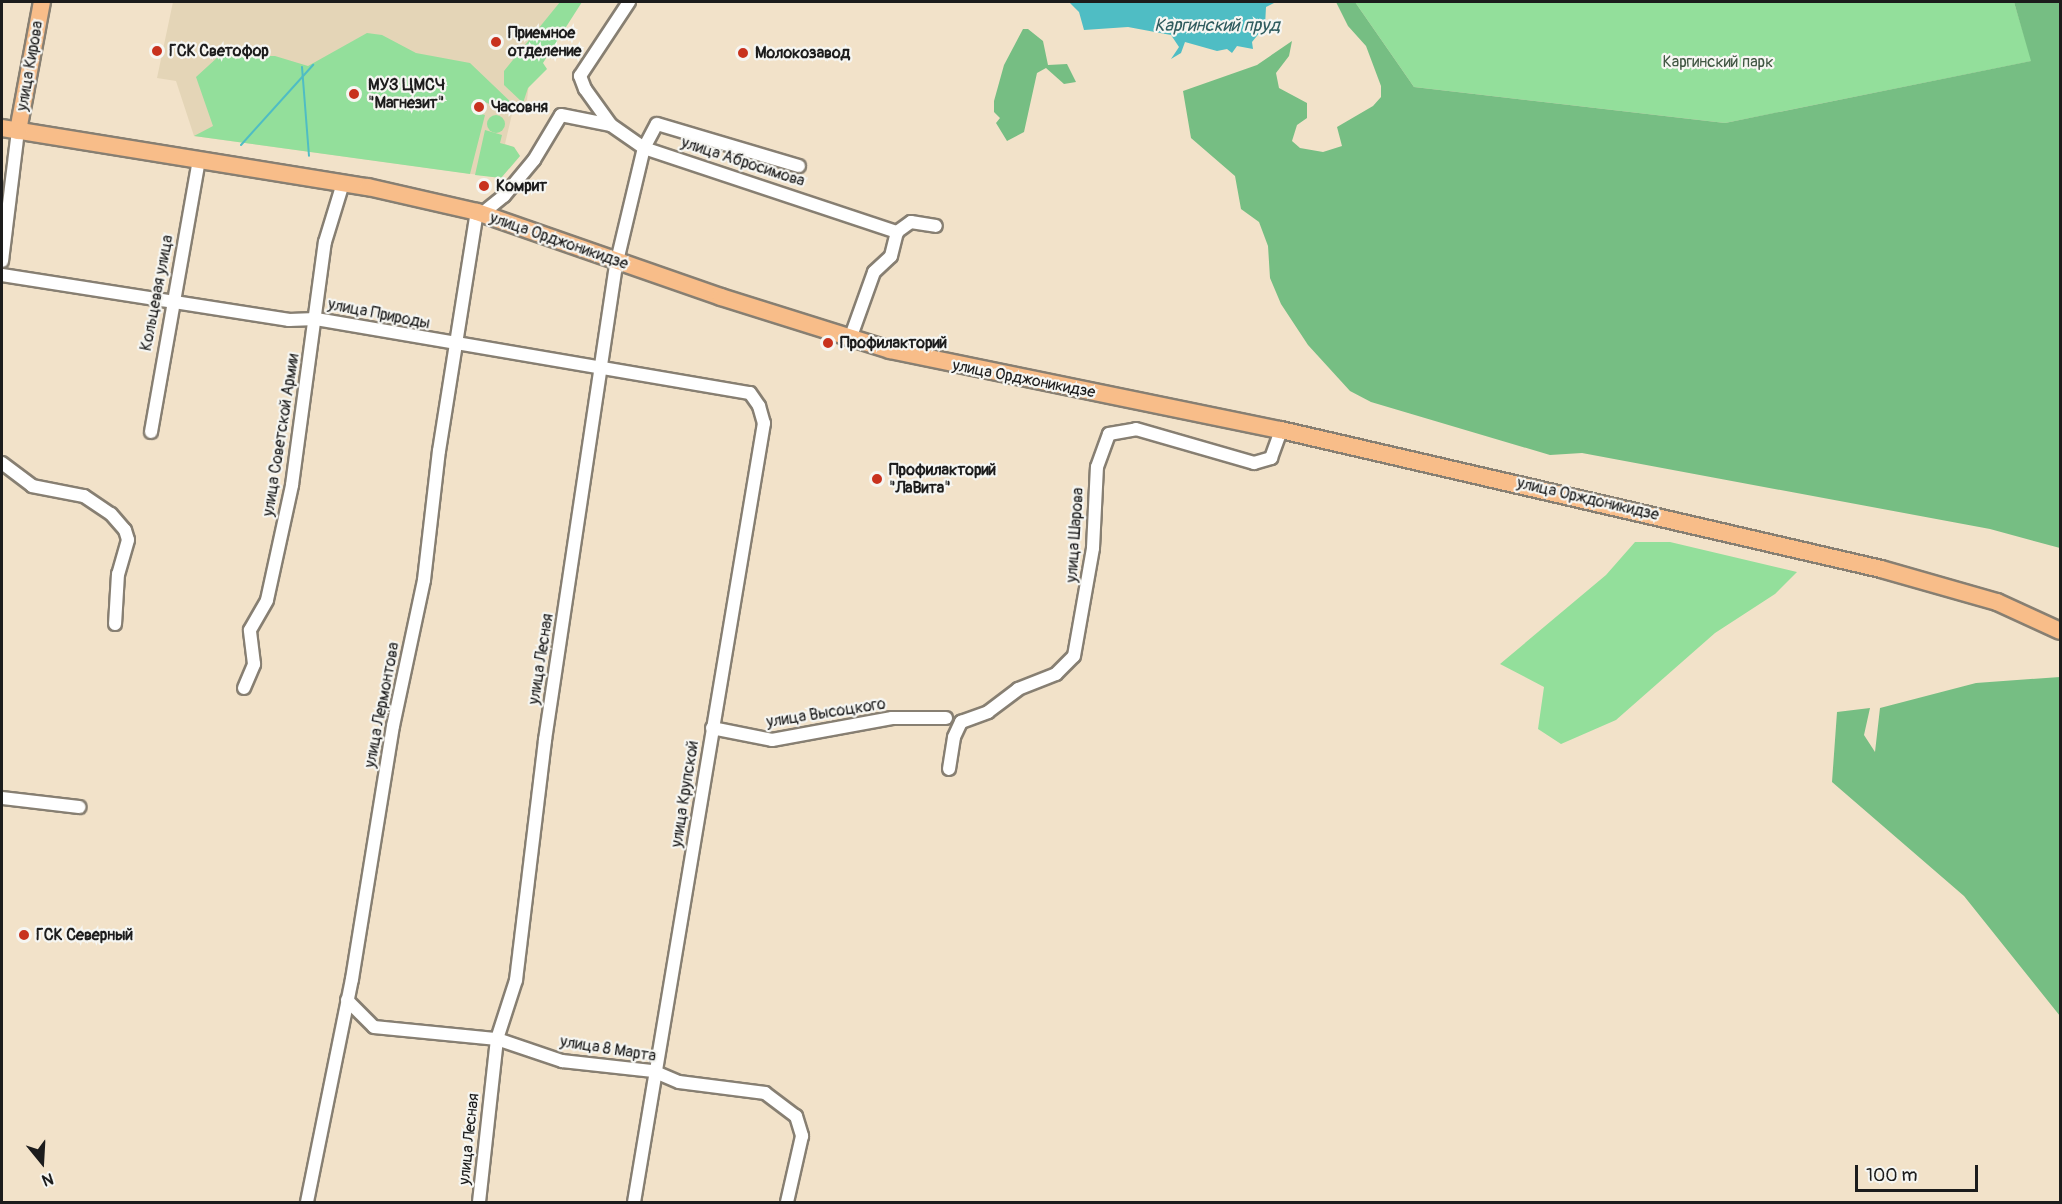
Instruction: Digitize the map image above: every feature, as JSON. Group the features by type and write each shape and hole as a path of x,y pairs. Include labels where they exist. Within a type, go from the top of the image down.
{"main road":[{"name":"улица Кирова","path":"18,131 42,2"},
{"name":"улица Орджоникидзе","path":"2,128 343,183 477,212 850,339 937,362 1107,395"},
{"name":"улица Орждоникидзе","path":"1107,395 1281,430 1881,569 1997,602 2061,630"}],"street":[{"path":"611,125 585,89 580,76 630,2"},
{"name":"улица Абросимова","path":"477,212 484,212 504,196 534,160 561,115 611,125 644,148 897,232"},
{"name":"улица Лесная","path":"479,1203 497,1039 516,980 545,740 617,261 644,148 657,124 799,166"},
{"path":"2,261 18,131"},
{"name":"Кольцевая улица","path":"151,432 199,160"},
{"name":"улица Советской Армии","path":"244,688 254,664 250,630 267,600 292,485 325,242 343,183"},
{"name":"улица Лермонтова","path":"307,1203 347,1000 393,726 424,580 454,345 477,212"},
{"path":"850,339 874,272 891,256 897,232 911,222 936,226"},
{"name":"улица Природы","path":"2,275 174,300 290,320 315,319 454,345 750,393"},
{"name":"улица Крупской","path":"633,1203 653,1071 764,423 750,393"},
{"name":"улица Шарова","path":"949,769 954,737 961,722 988,711 1017,689 1056,674 1074,656 1093,548 1097,467 1109,434 1136,429 1254,463 1271,458 1281,430"},
{"path":"2,463 32,486 84,496 111,514 125,530 128,540 118,574 115,624"},
{"name":"улица Высоцкого","path":"712,728 772,740 892,718 946,718"},
{"path":"2,798 79,807"},
{"name":"улица 8 Марта","path":"347,1000 374,1027 497,1039 562,1061 653,1071 680,1082 765,1094 796,1116 802,1136 787,1203"}],"shaded area":[{"name":"МУЗ ЦМСЧ \"Магнезит\"","path":"173,2 581,2 529,84 527,100 512,114 505,144 514,147 520,156 501,178 194,136 176,81 157,78"}],"green space":[{"path":"560,2 582,2 543,63 547,69 528,88 523,103 504,85 504,71"},
{"path":"1336,2 1355,2 1414,87 1725,123 2031,61 2014,2 2060,2 2060,548 1990,529 1582,453 1550,455 1371,402 1350,391 1308,345 1281,304 1270,278 1268,246 1259,222 1241,209 1235,176 1191,138 1183,91 1257,65 1292,41 1289,56 1276,73 1279,88 1307,103 1307,118 1297,125 1292,141 1300,148 1323,152 1342,146 1337,127 1373,106 1381,97 1381,86 1366,46 1348,26"},
{"name":"Каргинский парк","path":"1355,2 2014,2 2032,61 1725,123 1414,87"},
{"path":"1023,29 1028,29 1043,41 1048,65 1067,64 1076,82 1064,84 1046,68 1037,73 1024,132 1007,141 996,123 1000,118 994,112 994,101 1004,65"},
{"path":"367,33 382,35 416,53 470,63 518,109 512,114 478,99 473,101 473,112 485,115 470,174 194,136 213,126 196,77 219,56 275,56 308,66"},
{"path":"496,115 502,118 505,124 502,130 496,133 490,130 487,124 490,118"},
{"path":"485,130 502,135 500,143 514,147 520,156 501,178 475,175"},
{"path":"1635,542 1670,542 1797,572 1775,594 1715,633 1616,720 1561,744 1538,729 1544,687 1500,664 1606,575"},
{"path":"2060,677 2060,1016 1964,896 1832,782 1837,712 1870,708 1864,735 1875,752 1880,708 1976,683"}],"water":[{"name":"Каргинский пруд","path":"1069,2 1274,3 1266,7 1265,26 1252,42 1253,49 1237,46 1232,53 1227,49 1217,51 1185,42 1181,53 1171,59 1179,47 1171,35 1128,27 1084,30 1079,12"}],"waterway":[{"path":"241,145 313,65"},
{"path":"302,67 309,156"}],"place":[{"name":"Приемное отделение","path":"496,42"},
{"name":"ГСК Светофор","path":"157,51"},
{"name":"Молокозавод","path":"743,53"},
{"name":"МУЗ ЦМСЧ \"Магнезит\"","path":"354,94"},
{"name":"Часовня","path":"479,107"},
{"name":"Комрит","path":"484,186"},
{"name":"Профилакторий","path":"828,343"},
{"name":"Профилакторий \"ЛаВита\"","path":"877,479"},
{"name":"ГСК Северный","path":"24,935"}]}
